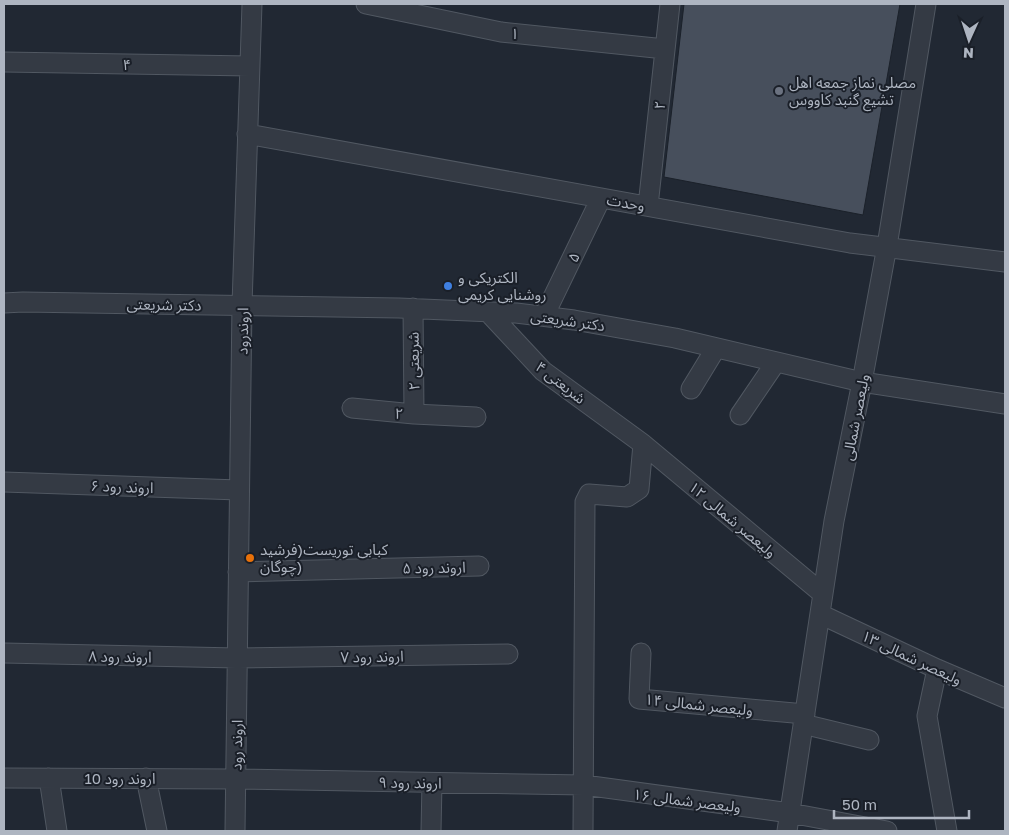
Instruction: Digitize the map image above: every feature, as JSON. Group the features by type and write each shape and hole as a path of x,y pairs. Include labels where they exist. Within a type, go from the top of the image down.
{"street":[{"name":"اروندرود","path":"237,658 242,305 252,4"},
{"name":"۱","path":"366,4 501,32 665,49"},
{"name":"۲","path":"648,206 670,4"},
{"name":"ولیعصر شمالی","path":"788,822 834,521 887,246 926,4"},
{"name":"۴","path":"4,62 250,66"},
{"name":"وحدت","path":"248,134 850,243 887,246 1005,262"},
{"name":"۵","path":"544,316 601,198"},
{"name":"دکتر شریعتی","path":"4,303 412,308 544,316 666,336 862,382 1005,404"},
{"name":"شریعتی ۲","path":"412,308 414,414"},
{"name":"شریعتی ۴","path":"488,312 543,371 643,444"},
{"path":"691,388 716,348"},
{"path":"740,415 776,362"},
{"name":"۲","path":"352,408 476,417"},
{"name":"ولیعصر شمالی ۱۲","path":"643,444 823,594"},
{"path":"583,831 585,502 590,494 627,497 639,489 643,444"},
{"name":"اروند رود ۶","path":"4,482 239,490"},
{"name":"اروند رود ۵","path":"238,572 479,566"},
{"name":"ولیعصر شمالی ۱۳","path":"820,614 937,669 1005,698"},
{"name":"اروند رود ۸","path":"4,653 237,658"},
{"name":"ولیعصر شمالی ۱۴","path":"641,653 639,699 804,719"},
{"name":"اروند رود ۷","path":"237,658 508,654"},
{"name":"اروند رود","path":"235,831 237,658"},
{"path":"937,669 927,716 947,831"},
{"path":"804,719 869,740"},
{"name":"اروند رود 10","path":"4,778 236,779"},
{"path":"49,778 57,831"},
{"path":"146,778 157,831"},
{"name":"اروند رود ۹","path":"236,779 584,786"},
{"path":"431,831 432,783"},
{"name":"ولیعصر شمالی ۱۶","path":"584,786 788,822 887,831"}],"building":[{"name":"مصلی نماز جمعه اهل تشیع گنبد کاووس","path":"684,4 900,4 863,215 664,177"}],"place":[{"name":"مصلی نماز جمعه اهل تشیع گنبد کاووس","path":"779,91"},
{"name":"الکتریکی و روشنایی کریمی","path":"448,286"},
{"name":"کبابی توریست(فرشید چوگان)","path":"250,558"}]}
